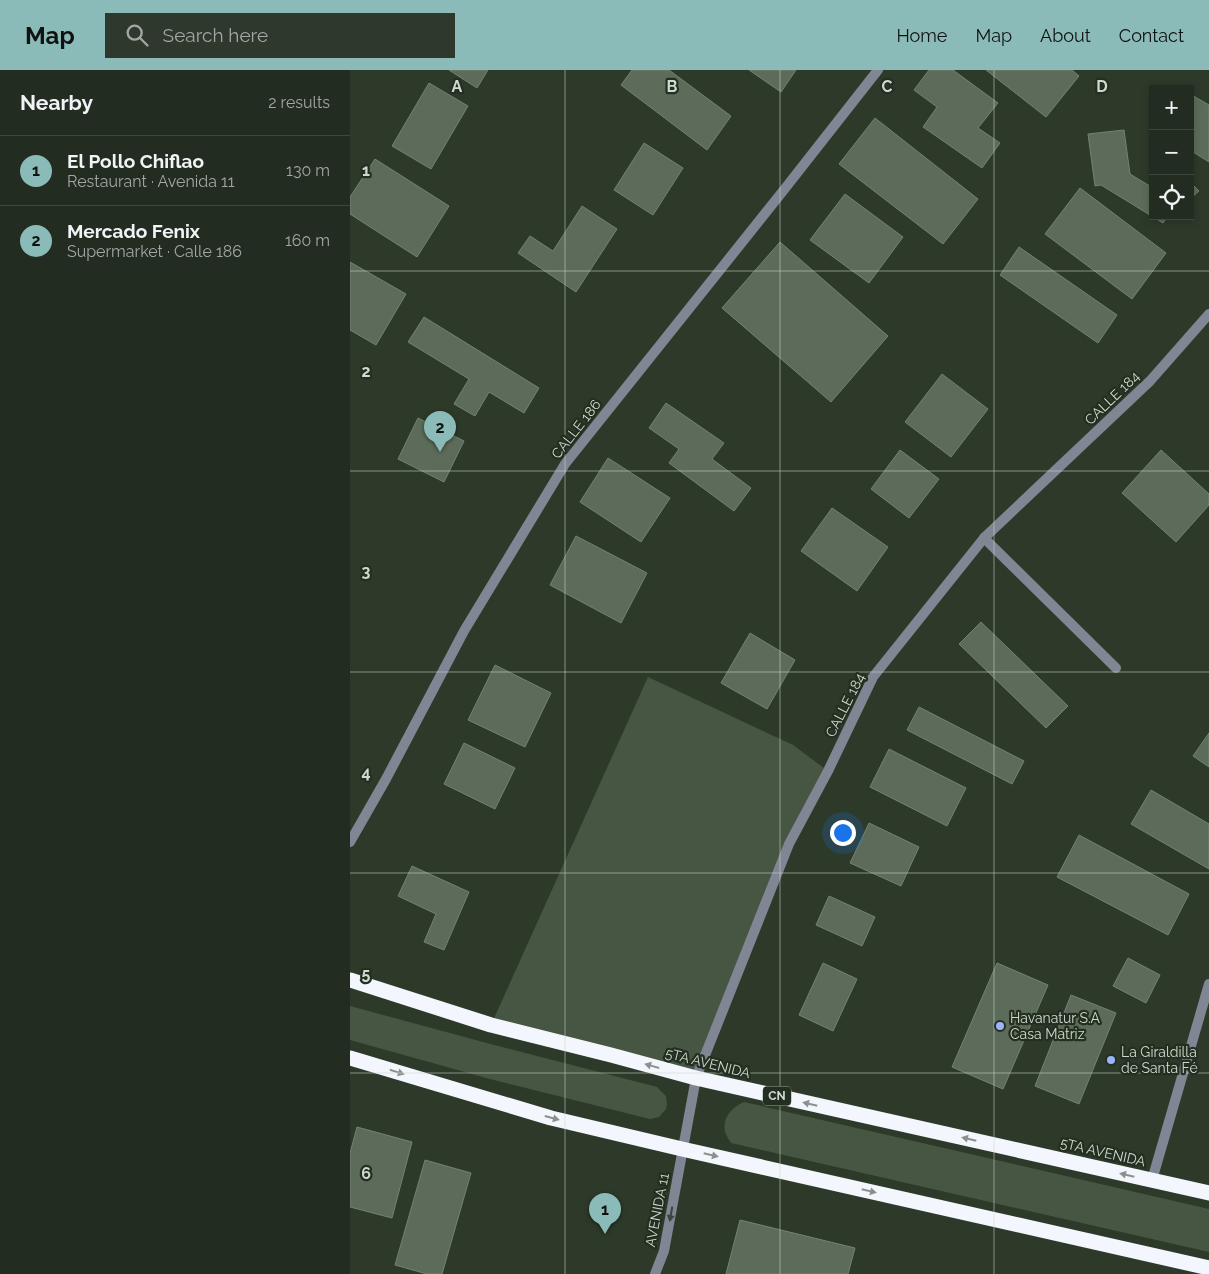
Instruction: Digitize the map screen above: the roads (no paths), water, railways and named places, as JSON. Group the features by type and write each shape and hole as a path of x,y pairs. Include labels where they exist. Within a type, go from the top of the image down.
{"highway":[{"name":"5TA AVENIDA","path":"350,980 491,1025 612,1054 696,1078 1209,1193"},
{"path":"350,1058 551,1118 1209,1268"}],"street":[{"name":"CALLE 186","path":"350,842 386,779 464,631 565,464 878,70"},
{"name":"CALLE 184","path":"682,1149 696,1078 790,844 874,677 984,538 1150,381 1209,314"},
{"path":"984,538 1116,668"},
{"path":"1152,1180 1209,984"},
{"name":"AVENIDA 11","path":"655,1274 664,1251 682,1149"}],"place":[{"name":"Mercado Fenix","path":"440,452"},
{"name":"Havanatur S.A Casa Matriz","path":"1000,1026"},
{"name":"La Giraldilla de Santa Fé","path":"1111,1060"},
{"name":"El Pollo Chiflao","path":"605,1234"}]}
